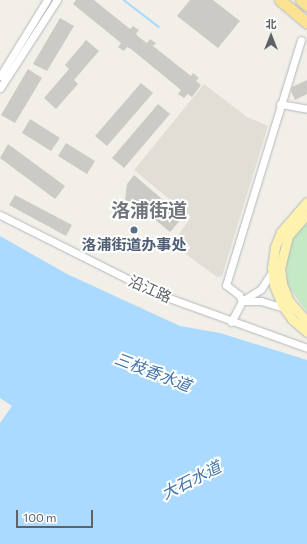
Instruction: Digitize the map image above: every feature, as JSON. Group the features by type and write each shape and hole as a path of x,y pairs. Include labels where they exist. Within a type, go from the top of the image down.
{"highway":[{"path":"280,0 307,23"},
{"path":"301,0 307,5"}],"main road":[{"path":"307,202 281,232 274,252 272,272 275,290 284,308 307,332"},
{"path":"307,214 295,225 288,236 280,269 282,284 289,301 307,322"}],"street":[{"path":"0,88 10,66 47,0"},
{"path":"0,76 10,66 57,0"},
{"path":"242,301 239,295 226,285 280,104 301,40"},
{"path":"280,104 307,109"},
{"name":"沿江路","path":"0,215 133,282 231,322 307,348"},
{"path":"231,322 242,301 261,289 272,272"},
{"path":"242,301 261,301 284,308"}],"shaded area":[{"path":"204,84 247,117 268,126 222,276 217,277 172,244 191,217 134,170"}],"green space":[{"path":"307,217 307,312 287,285 286,259 291,239"}],"water":[{"path":"0,236 67,274 180,326 220,333 307,360 307,544 0,544 0,423 12,406 0,398"}],"building":[{"path":"76,0 94,0 130,29 133,26 139,30 136,34 147,43 150,39 156,43 153,46 191,76 193,73 199,78 196,81 201,85 192,97 188,94 184,98 178,94 181,90 131,49 127,47 124,51 118,47 121,43 73,4"},
{"path":"190,0 213,0 240,21 218,48 177,16"},
{"path":"60,18 74,26 47,71 33,64"},
{"path":"86,40 99,51 74,80 78,84 56,109 44,98 69,69 65,65"},
{"path":"28,69 42,78 15,123 1,115"},
{"path":"307,80 307,94 295,100 291,91 292,87"},
{"path":"141,83 153,93 107,146 95,136"},
{"path":"158,104 170,114 124,168 112,158"},
{"path":"30,119 60,138 51,151 22,133"},
{"path":"66,143 95,161 87,174 58,156"},
{"path":"8,144 65,186 55,199 0,158"},
{"path":"134,175 183,217 170,232 142,209 125,200 127,184"},
{"path":"15,195 72,225 66,236 9,205"}],"waterway":[{"path":"124,0 159,27"}],"place":[{"name":"洛浦街道办事处","path":"134,230"}],"district":[{"name":"洛浦街道","path":"149,210"}],"water label":[{"name":"三枝香水道","path":"153,372"},
{"name":"大石水道","path":"191,480"}]}
